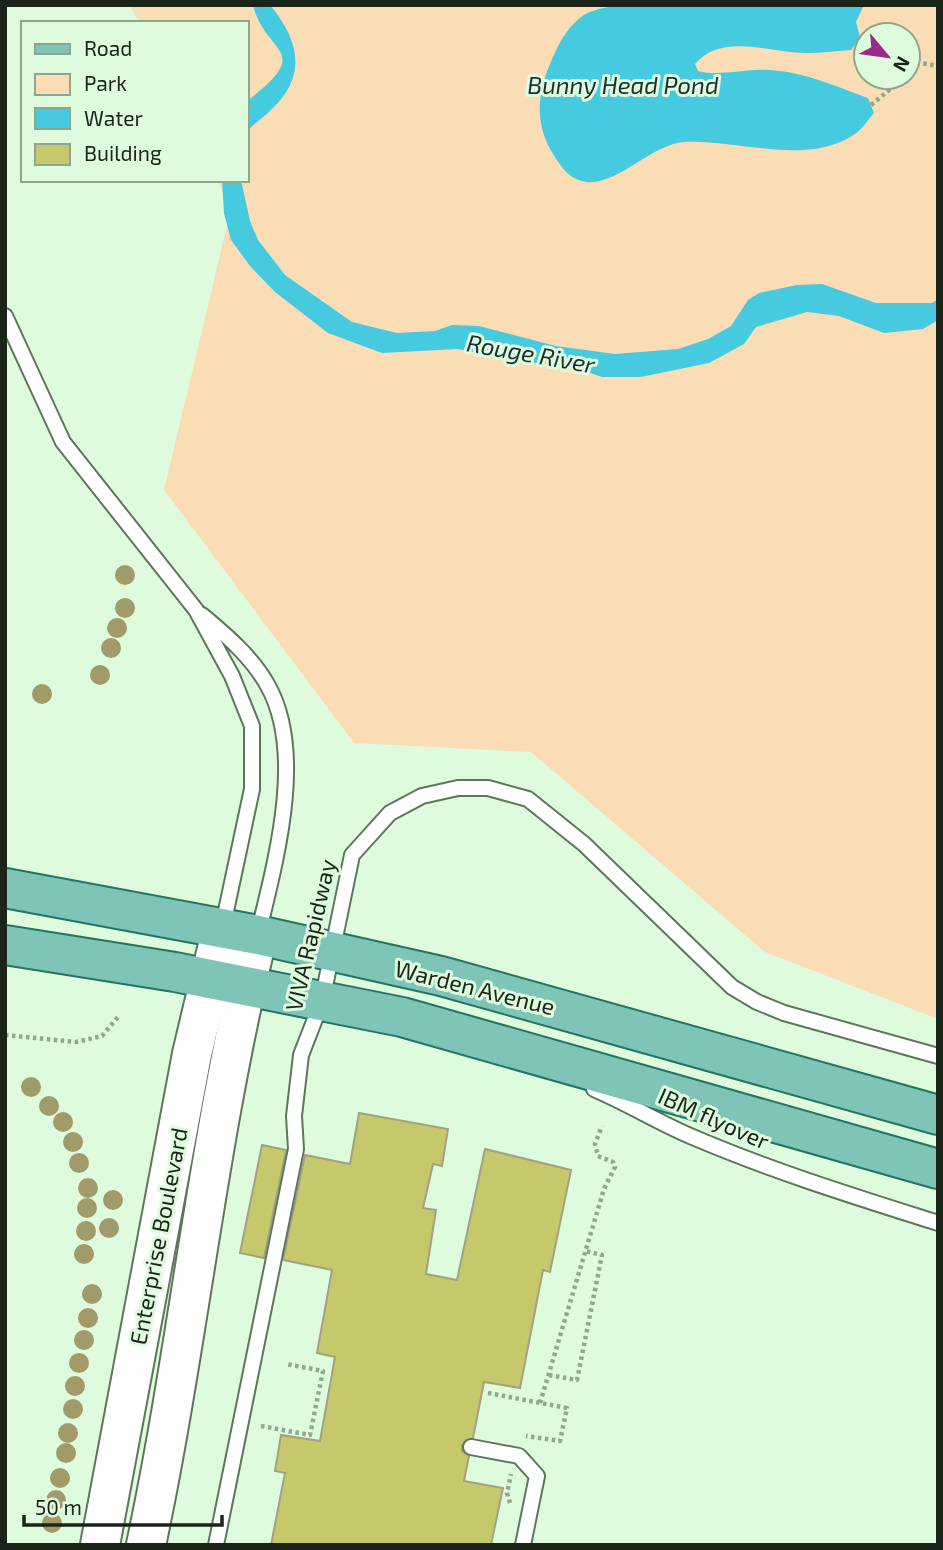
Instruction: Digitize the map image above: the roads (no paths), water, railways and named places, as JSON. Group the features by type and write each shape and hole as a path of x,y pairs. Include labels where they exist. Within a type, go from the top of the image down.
{"main road":[{"name":"Warden Avenue","path":"5,888 240,931 454,979 938,1115"},
{"name":"Enterprise Boulevard","path":"100,1545 192,1054 228,984 240,931"},
{"name":"Warden Avenue","path":"5,945 402,1017 938,1169"},
{"name":"Enterprise Boulevard","path":"146,1545 163,1464 231,1051 228,984"}],"lane":[{"path":"5,316 63,442 196,610 232,676 252,726 252,789 240,931"},
{"path":"196,610 235,642 268,687 282,730 287,771 271,879 240,931"},
{"name":"VIVA Rapidway","path":"216,1545 296,1149 294,1116 301,1055 322,1001 352,855 390,813 422,796 458,788 488,788 528,799 575,836 687,947 740,992 784,1013 938,1056"},
{"name":"IBM flyover","path":"478,1039 599,1091 694,1138 826,1189 935,1223"},
{"path":"471,1447 519,1456 537,1476 523,1545"}],"water":[{"path":"253,5 270,5 288,31 293,45 295,71 283,97 248,131 248,100 268,84 279,71 282,61 280,52 259,21"},
{"name":"Bunny Head Pond","path":"614,5 864,5 856,21 852,21 851,50 806,53 732,46 706,54 695,64 698,71 707,73 769,70 807,77 868,98 874,113 855,134 833,145 792,150 684,142 658,150 606,179 594,182 577,180 563,169 548,145 540,120 540,108 543,83 553,57 569,28 587,13"},
{"name":"Rouge River","path":"222,182 241,182 250,221 258,240 285,275 352,322 397,333 435,331 452,325 479,326 556,346 615,354 678,349 708,339 731,326 748,300 759,293 797,285 822,284 876,303 932,303 938,299 938,320 923,329 884,333 839,316 807,312 756,327 744,344 709,363 641,377 602,377 564,364 530,363 458,349 382,353 328,333 275,292 250,266 231,240 224,213"}]}
